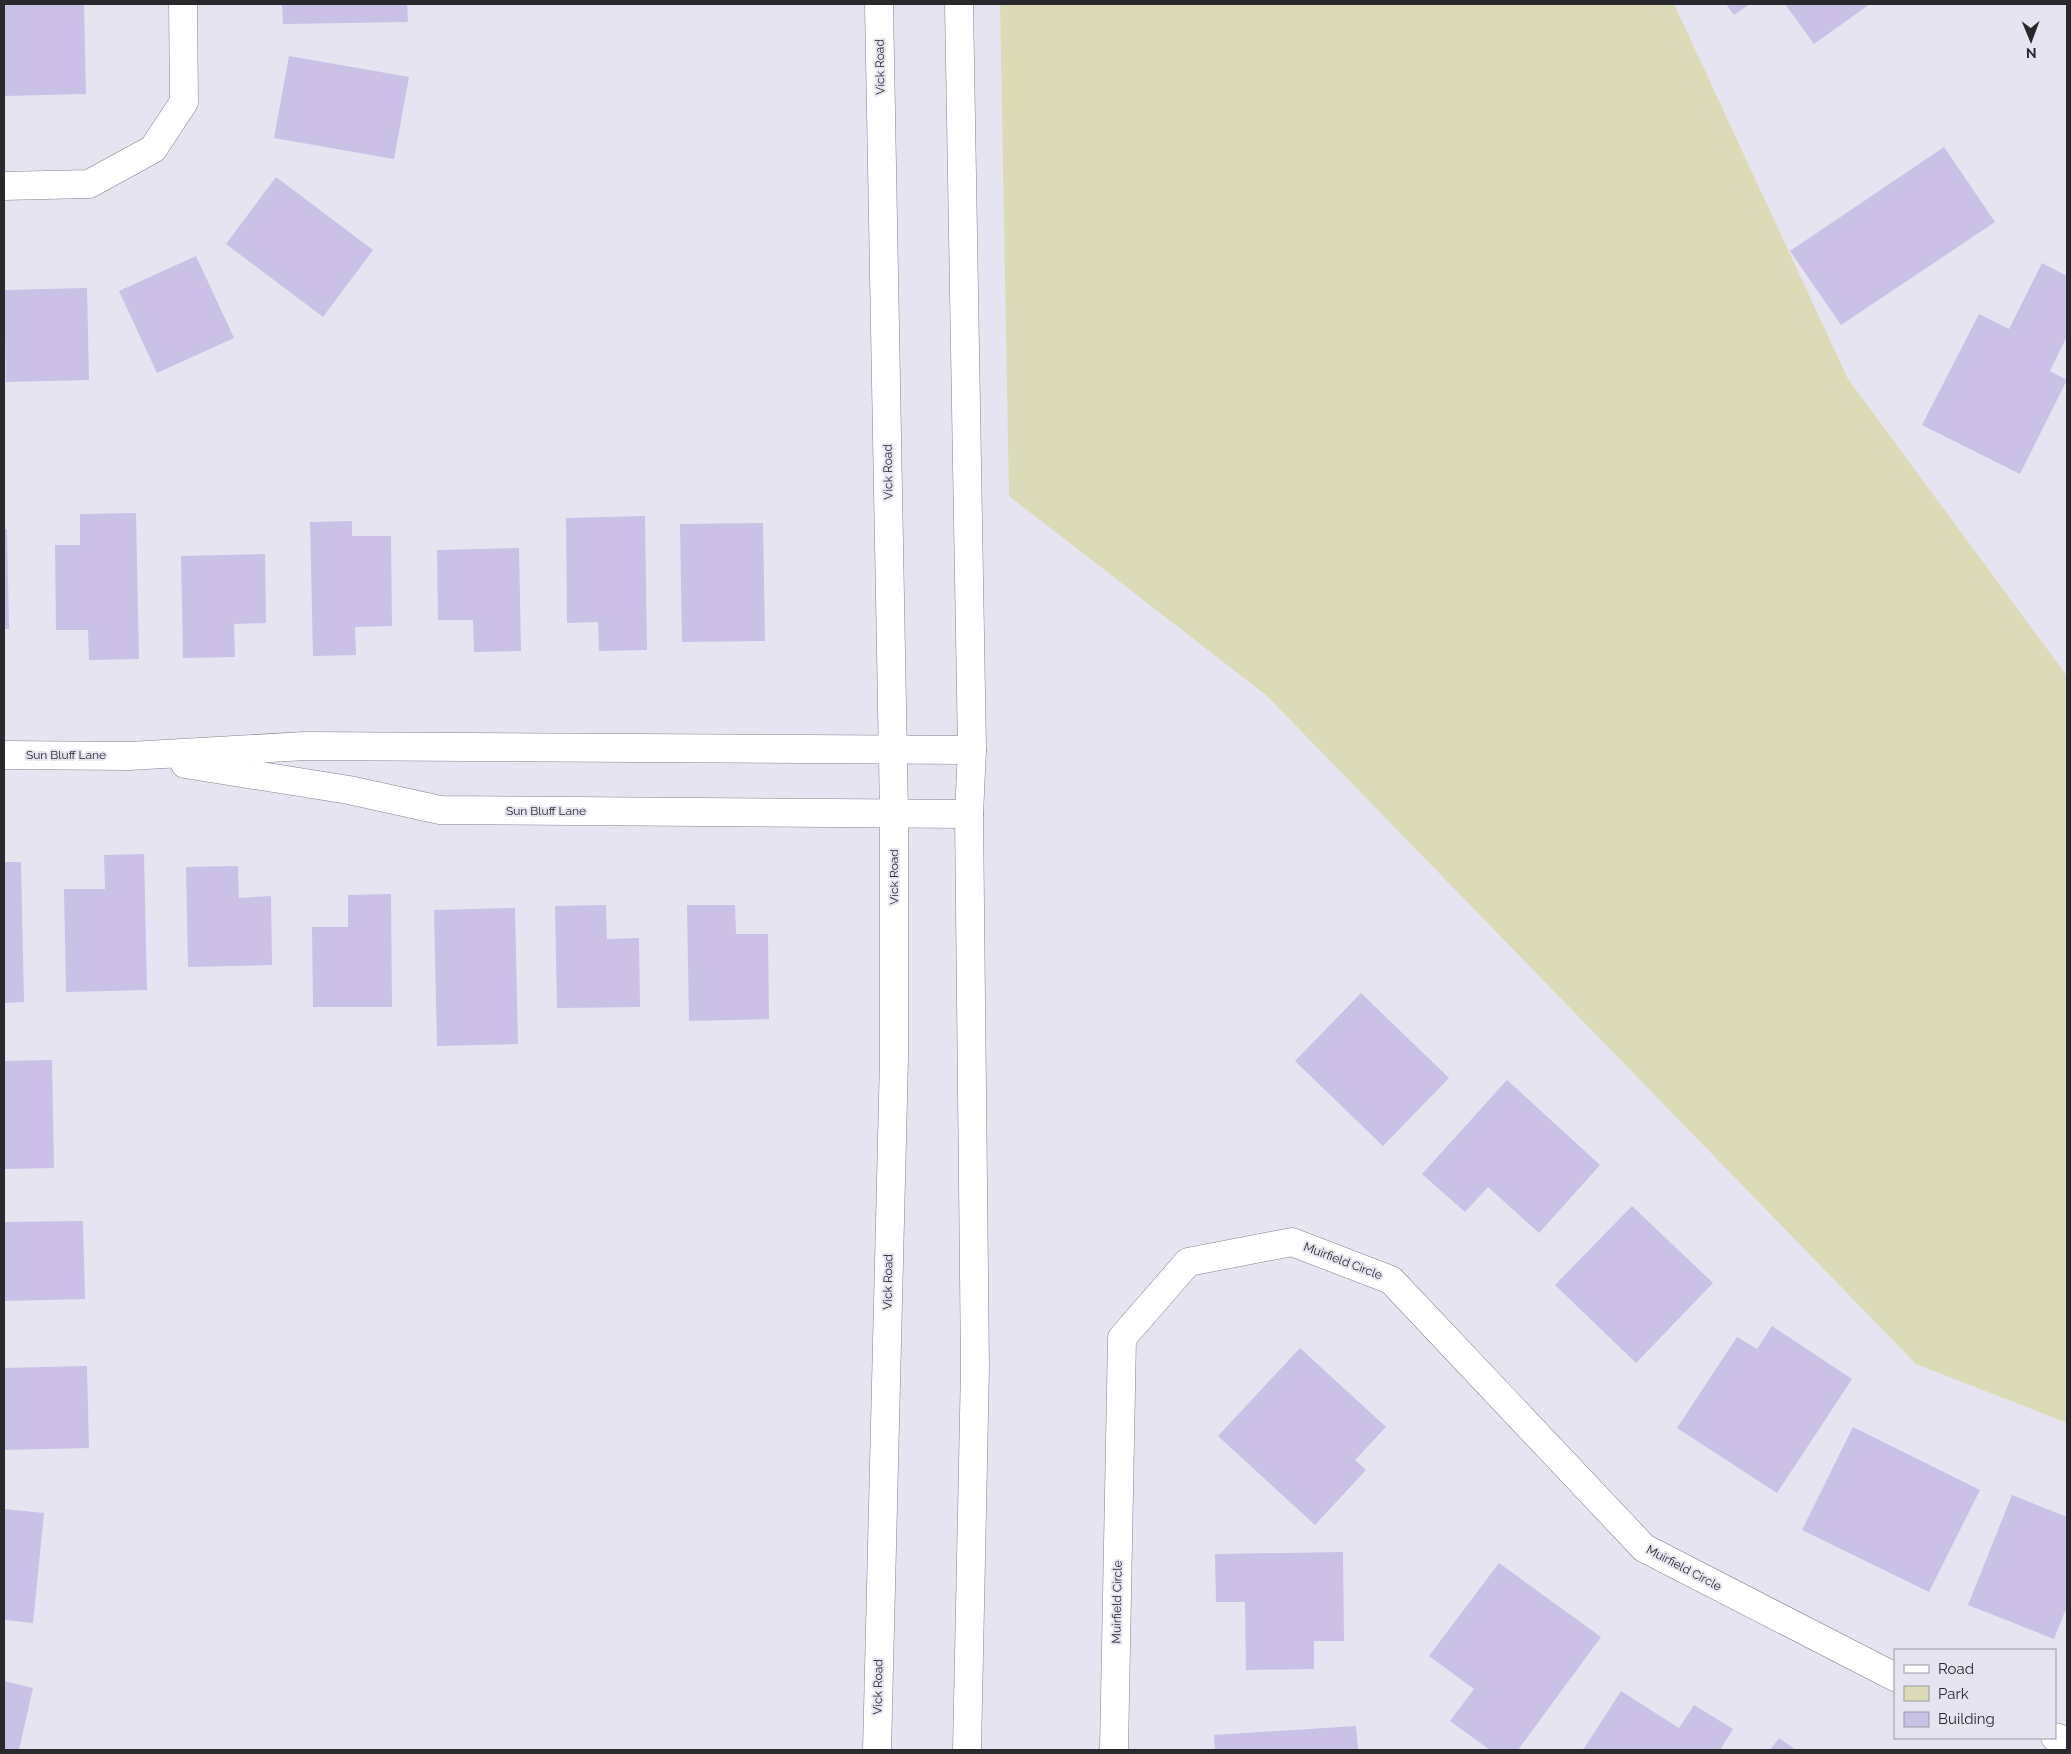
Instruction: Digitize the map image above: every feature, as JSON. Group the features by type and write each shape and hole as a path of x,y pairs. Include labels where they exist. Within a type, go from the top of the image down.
{"street":[{"path":"4,186 89,184 153,149 184,102 183,4"},
{"name":"Vick Road","path":"877,1750 894,1058 894,814 879,4"},
{"path":"959,4 972,750 968,814 975,1367 968,1750"},
{"name":"Sun Bluff Lane","path":"4,755 129,756 315,746 972,750"},
{"name":"Sun Bluff Lane","path":"129,756 350,790 440,810 968,814"},
{"name":"Muirfield Circle","path":"1114,1750 1122,1338 1188,1262 1292,1242 1391,1280 1644,1548 1894,1676"}],"green space":[{"path":"1000,4 1674,4 1848,379 2067,676 2067,1423 1916,1364 1266,695 1009,496"}],"building":[{"path":"4,4 84,4 86,94 4,96"},
{"path":"282,4 407,4 408,22 283,24"},
{"path":"1726,4 1750,4 1734,15"},
{"path":"1785,4 1870,4 1814,44"},
{"path":"289,56 409,77 394,159 274,138"},
{"path":"1944,147 1995,222 1841,325 1790,251"},
{"path":"276,177 373,250 323,317 226,244"},
{"path":"196,256 234,338 157,373 119,291"},
{"path":"2042,263 2067,276 2067,336 2050,371 2067,380 2020,474 1922,425 1979,314 2009,329"},
{"path":"87,288 89,380 6,382 4,290"},
{"path":"136,513 139,659 89,660 88,630 56,630 55,545 80,545 80,514"},
{"path":"645,516 647,650 599,651 598,622 567,623 566,518"},
{"path":"352,521 352,536 391,536 392,626 355,627 356,655 313,656 310,522"},
{"path":"763,523 765,641 682,642 680,524"},
{"path":"4,529 7,529 9,629 4,629"},
{"path":"519,548 521,651 474,652 473,620 438,620 437,550"},
{"path":"265,554 266,623 234,624 235,657 183,658 181,556"},
{"path":"144,854 147,990 66,992 64,889 105,889 104,855"},
{"path":"4,862 21,862 24,1002 4,1003"},
{"path":"238,866 239,898 271,896 272,965 188,967 186,867"},
{"path":"391,894 392,1007 313,1007 312,927 348,927 348,895"},
{"path":"606,905 607,939 639,938 640,1007 557,1008 555,906"},
{"path":"687,905 735,905 736,934 768,934 769,1019 689,1021"},
{"path":"515,908 518,1044 437,1046 434,910"},
{"path":"1361,993 1449,1078 1383,1146 1295,1061"},
{"path":"52,1060 54,1168 4,1169 4,1061"},
{"path":"1507,1080 1600,1165 1539,1233 1488,1187 1465,1212 1422,1174"},
{"path":"1632,1206 1713,1283 1636,1363 1555,1285"},
{"path":"83,1221 85,1299 4,1301 4,1222"},
{"path":"1772,1326 1852,1379 1777,1493 1677,1428 1737,1337 1757,1349"},
{"path":"1300,1348 1386,1427 1355,1460 1366,1470 1315,1525 1218,1436"},
{"path":"87,1366 89,1448 4,1450 4,1368"},
{"path":"1853,1427 1980,1490 1929,1592 1802,1530"},
{"path":"2012,1495 2067,1517 2067,1606 2054,1639 1968,1605"},
{"path":"4,1509 44,1513 33,1623 4,1620"},
{"path":"1343,1552 1344,1641 1314,1641 1314,1669 1246,1670 1245,1602 1216,1602 1215,1554"},
{"path":"1499,1563 1601,1637 1518,1750 1490,1750 1450,1721 1474,1689 1429,1656"},
{"path":"4,1681 33,1688 19,1750 4,1750"},
{"path":"1621,1691 1679,1728 1694,1705 1733,1729 1720,1750 1583,1750"},
{"path":"1356,1726 1358,1750 1215,1750 1214,1735"},
{"path":"1779,1738 1796,1750 1770,1750"}]}
